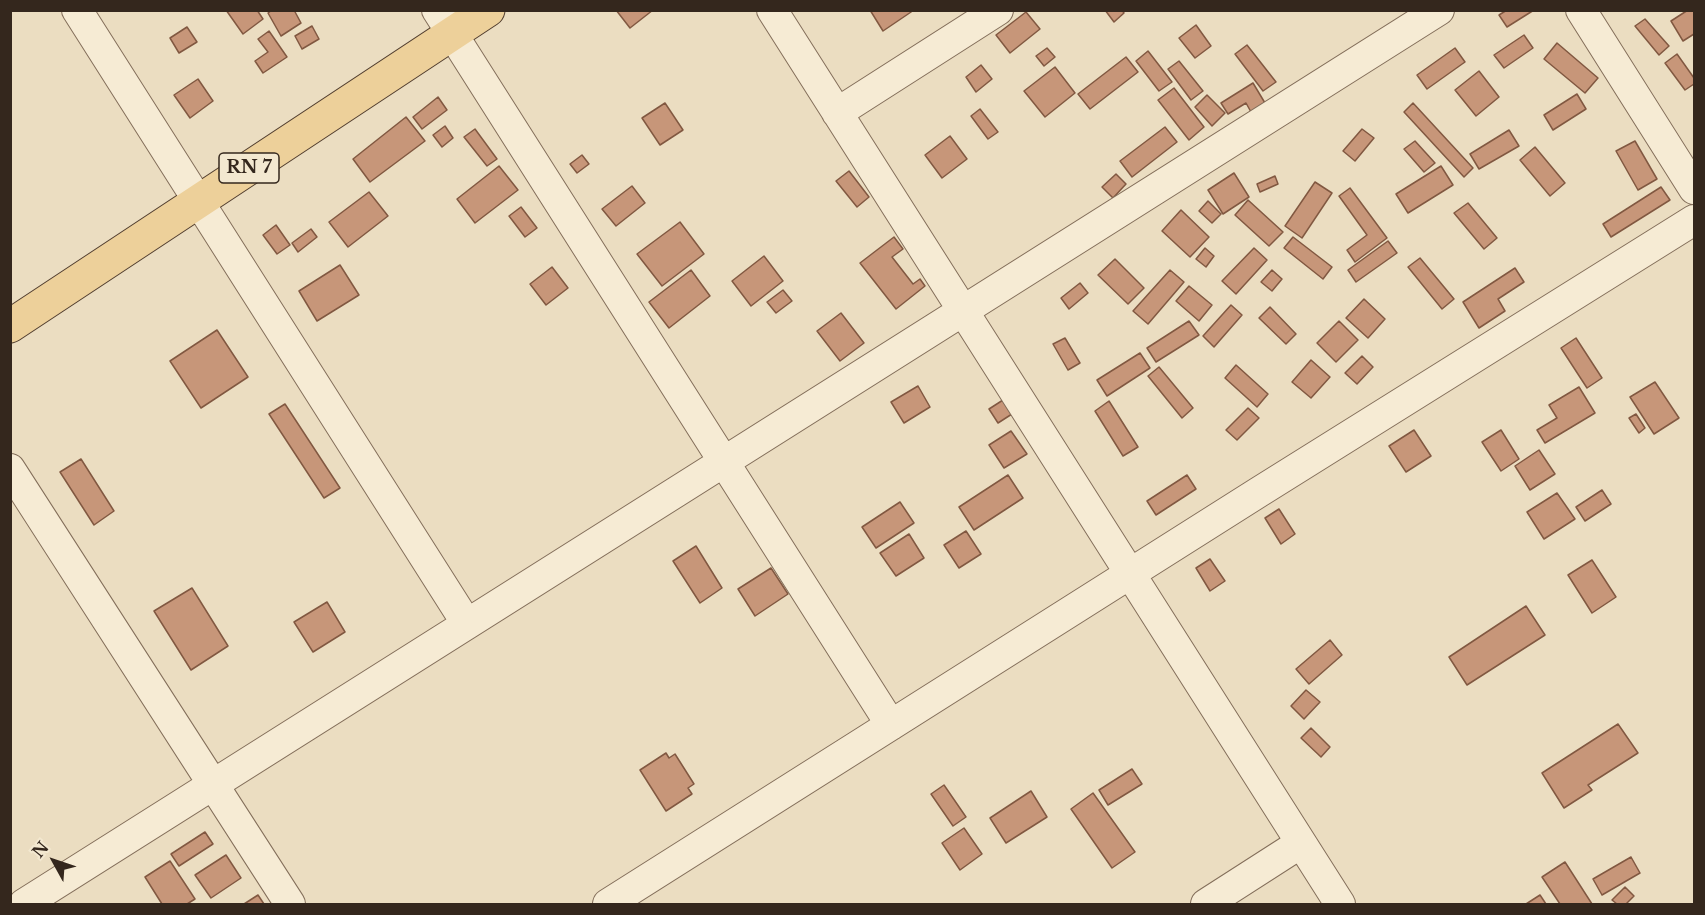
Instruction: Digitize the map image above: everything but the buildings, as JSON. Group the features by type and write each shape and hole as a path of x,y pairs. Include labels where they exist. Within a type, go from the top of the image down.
{"main road":[{"name":"RN 7","path":"10,326 198,202 444,22 488,10"}],"street":[{"path":"77,10 468,624"},
{"path":"772,10 1340,904"},
{"path":"837,113 998,10"},
{"path":"24,904 1439,10"},
{"path":"1581,10 1695,189"},
{"path":"444,22 891,725"},
{"path":"608,904 1695,220"},
{"path":"10,469 290,904"},
{"path":"1206,904 1301,843"}]}
